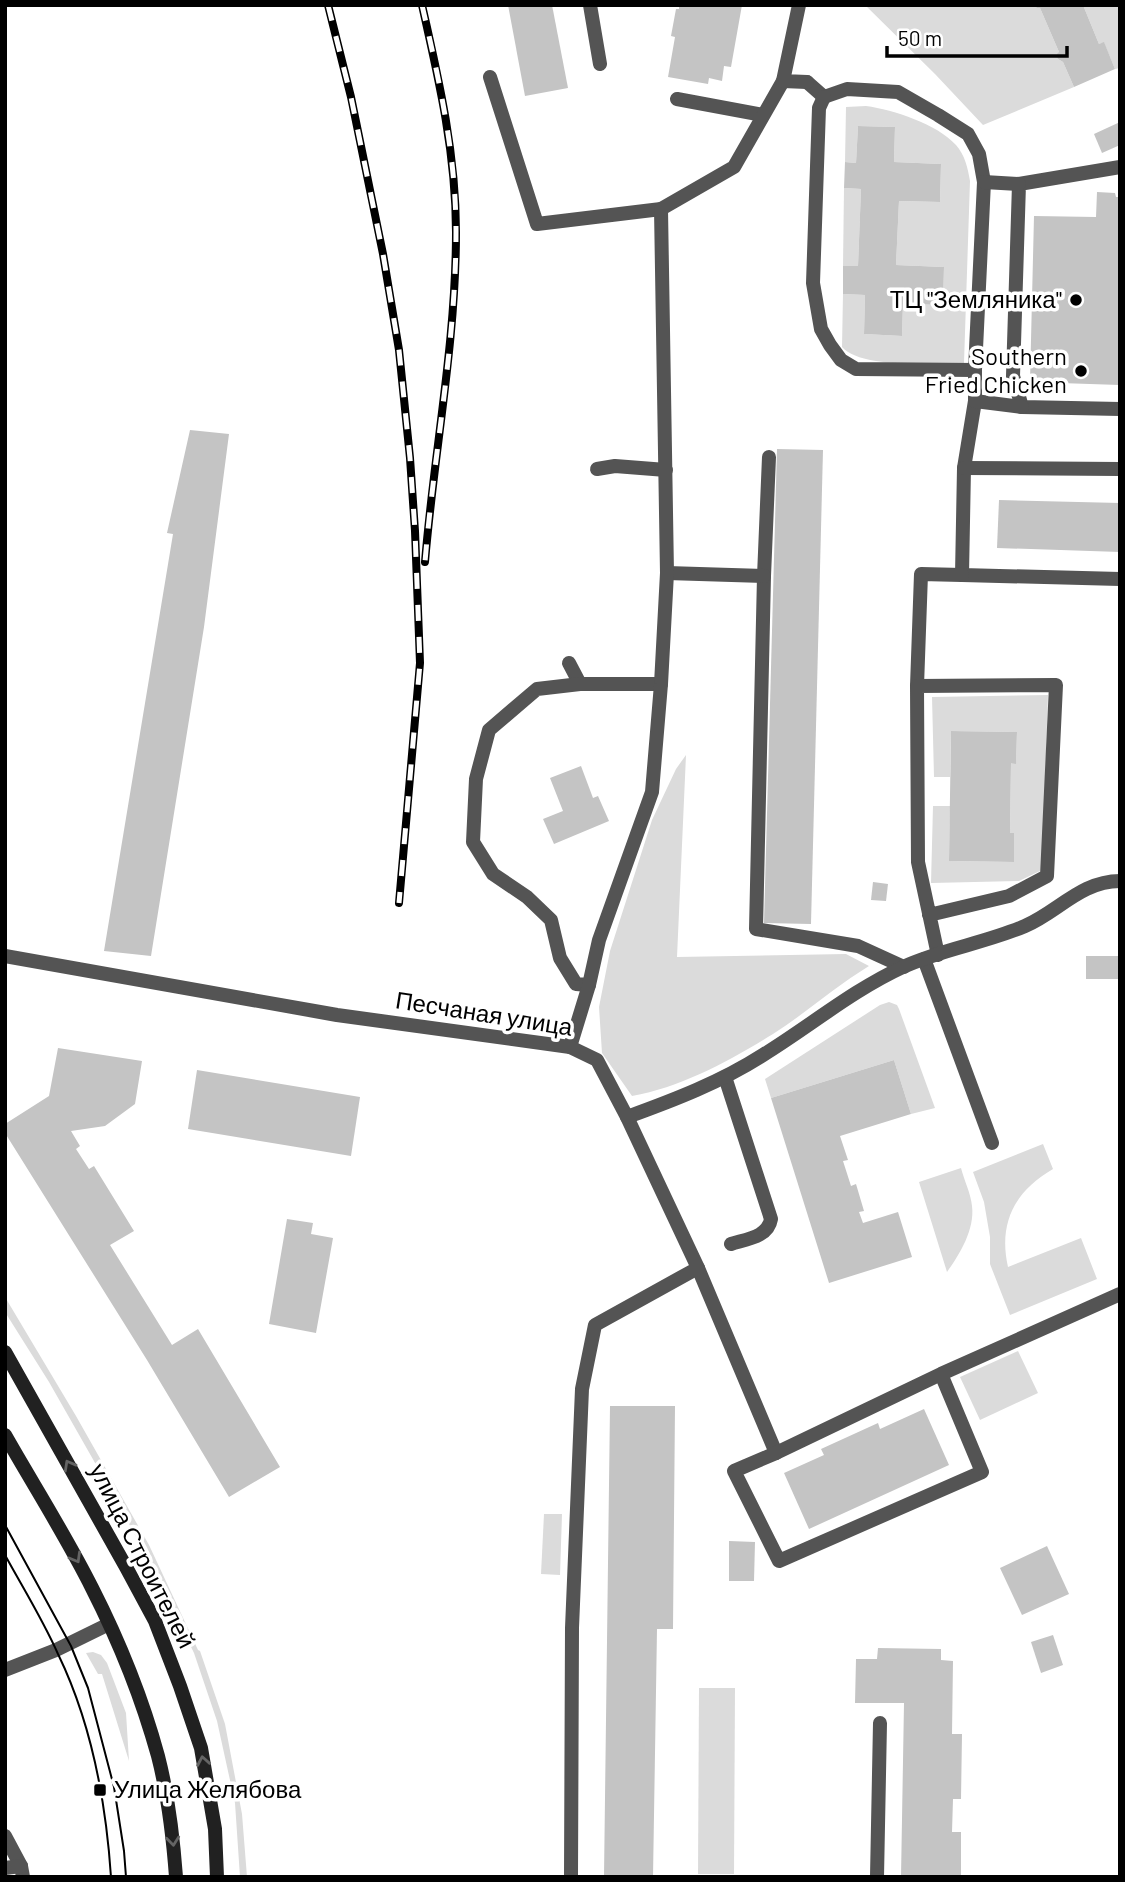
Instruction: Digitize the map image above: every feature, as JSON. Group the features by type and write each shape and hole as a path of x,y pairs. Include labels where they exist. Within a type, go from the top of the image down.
{"main road":[{"name":"улица Строителей","path":"5,1352 155,1621 201,1748 215,1829 217,1877"},
{"path":"5,1435 92,1587 141,1700 159,1758 173,1834 176,1877"}],"street":[{"path":"590,5 600,64"},
{"path":"490,77 537,224 661,209 734,167 783,81 799,5"},
{"path":"783,81 807,82 824,97"},
{"path":"962,575 964,468 975,401 984,182 979,154 968,134 898,92 846,89 824,97 819,108 813,271 821,329 841,360 856,369 975,370"},
{"path":"677,99 763,115"},
{"path":"984,182 1019,184 1120,167"},
{"path":"1019,184 1013,376 1022,407"},
{"path":"570,1047 600,940 652,792 667,573 661,209"},
{"path":"975,401 1022,407 1120,409"},
{"path":"769,457 756,929 858,947 904,967"},
{"path":"597,469 615,466 666,470"},
{"path":"964,468 1120,470"},
{"path":"667,573 764,576"},
{"path":"992,1143 931,957 929,915 918,862 917,686 920,574 1120,579"},
{"path":"569,663 580,684"},
{"path":"589,985 576,984 560,958 551,920 527,897 493,874 473,842 476,779 489,730 537,690 580,684 661,684"},
{"path":"917,686 1056,685 1047,876 1009,896 929,915"},
{"path":"628,1117 725,1077 761,1057 864,988 904,967 1027,925 1085,889 1101,883 1120,881"},
{"name":"Песчаная улица","path":"5,956 337,1015 570,1047 597,1060 628,1117 698,1268 776,1453"},
{"path":"725,1077 771,1219 770,1228 765,1233 731,1244"},
{"path":"571,1877 573,1601 582,1389 592,1338 595,1325 698,1268"},
{"path":"941,1374 982,1472 779,1561 734,1471 941,1374 1120,1294"},
{"path":"5,1670 56,1650 109,1624"},
{"path":"877,1877 880,1723"},
{"path":"5,1836 22,1871"},
{"path":"5,1868 22,1871"}],"shaded area":[{"path":"865,5 1035,5 1040,8 1059,52 1058,59 1063,62 1074,87 983,125"},
{"path":"1083,5 1120,5 1120,68 1115,69 1104,43 1099,44"},
{"path":"866,106 927,124 948,137 966,162 970,181 964,363 881,362 852,354 842,347 843,294 865,295 864,334 902,336 903,303 943,304 944,267 896,265 899,201 940,202 941,164 894,162 895,127 858,126 856,163 845,162 846,107"},
{"path":"844,188 861,189 858,266 843,266"},
{"path":"1048,695 1042,870 1019,881 931,883 933,806 950,806 949,861 1014,862 1014,834 1010,833 1011,763 1016,763 1017,732 951,731 950,777 934,777 932,697"},
{"path":"686,755 677,957 846,954 869,966 785,1026 739,1054 687,1080 632,1096 602,1053 599,1007 610,951 652,820 676,769"},
{"path":"889,1002 897,1005 899,1009 935,1108 911,1114 894,1060 771,1098 765,1079 880,1005"},
{"path":"1043,1144 1053,1169 1029,1187 1013,1210 1005,1236 1008,1267 1081,1238 1097,1279 1010,1315 990,1264 990,1237 984,1202 973,1172"},
{"path":"961,1168 971,1201 971,1223 961,1249 947,1272 919,1182"},
{"path":"5,1297 149,1545 200,1651 225,1724 242,1814 247,1877 240,1877 235,1803 217,1721 194,1653 115,1498 49,1382 5,1312"},
{"path":"1018,1351 1038,1393 980,1420 960,1377"},
{"path":"544,1514 562,1514 560,1575 541,1574"},
{"path":"86,1653 101,1655 107,1663 126,1713 129,1761 102,1674 98,1674"},
{"path":"699,1688 735,1688 734,1874 698,1874"}],"building":[{"path":"508,5 552,5 568,88 525,96"},
{"path":"679,5 742,5 731,67 724,66 722,81 709,78 708,84 668,77 675,37 671,36"},
{"path":"1035,5 1083,5 1099,44 1104,42 1115,69 1074,87 1063,62 1058,59 1059,52 1040,8"},
{"path":"1120,122 1120,145 1102,153 1094,134"},
{"path":"858,126 895,127 894,162 941,164 940,202 899,201 896,265 944,267 943,305 903,303 902,336 864,334 865,295 843,294 843,266 858,266 861,189 844,188 845,162 856,163"},
{"name":"ТЦ \"Земляника\"","path":"1097,192 1115,193 1116,197 1120,197 1120,385 1030,382 1034,216 1096,217"},
{"path":"190,430 229,434 204,627 151,956 104,951 173,534 167,533"},
{"path":"777,449 823,450 811,924 764,923"},
{"path":"999,500 1120,503 1120,552 997,548"},
{"path":"951,731 1017,732 1016,764 1011,763 1010,833 1014,833 1014,862 949,861"},
{"path":"581,766 593,798 598,796 609,821 554,844 543,819 563,811 550,778"},
{"path":"873,882 888,884 886,901 871,900"},
{"path":"1086,956 1120,956 1120,979 1086,979"},
{"path":"58,1048 142,1061 135,1104 105,1126 71,1131 80,1146 76,1149 89,1169 94,1166 134,1231 110,1245 172,1345 198,1329 280,1467 229,1497 5,1133 5,1124 49,1096"},
{"path":"894,1060 911,1114 840,1136 848,1160 843,1161 851,1186 856,1184 864,1211 859,1212 863,1223 898,1212 912,1257 829,1283 771,1098"},
{"path":"197,1070 360,1097 351,1156 188,1129"},
{"path":"287,1219 313,1223 311,1234 333,1238 316,1333 269,1324"},
{"path":"610,1406 675,1406 673,1629 657,1629 653,1877 604,1877"},
{"path":"924,1409 949,1465 809,1529 784,1473 824,1455 821,1449 878,1423 880,1429"},
{"path":"729,1541 755,1542 754,1581 729,1581"},
{"path":"1047,1546 1069,1594 1022,1615 1000,1568"},
{"path":"1053,1635 1063,1665 1041,1673 1031,1642"},
{"path":"878,1648 941,1649 941,1660 953,1661 952,1734 962,1734 961,1799 953,1799 952,1832 961,1832 961,1877 901,1877 904,1703 855,1703 856,1659 877,1659"}],"tram line":[{"path":"5,1525 71,1646 88,1688 114,1787 126,1877"},
{"path":"5,1555 52,1641 80,1707 101,1791 111,1877"}],"railway":[{"path":"328,5 351,97 383,254 399,350 410,458 420,663 399,903"},
{"path":"422,5 450,146 456,232 449,356 425,562"}],"place":[{"name":"ТЦ \"Земляника\"","path":"1076,300"},
{"name":"Southern Fried Chicken","path":"1081,371"},
{"name":"Улица Желябова","path":"100,1790"}]}
